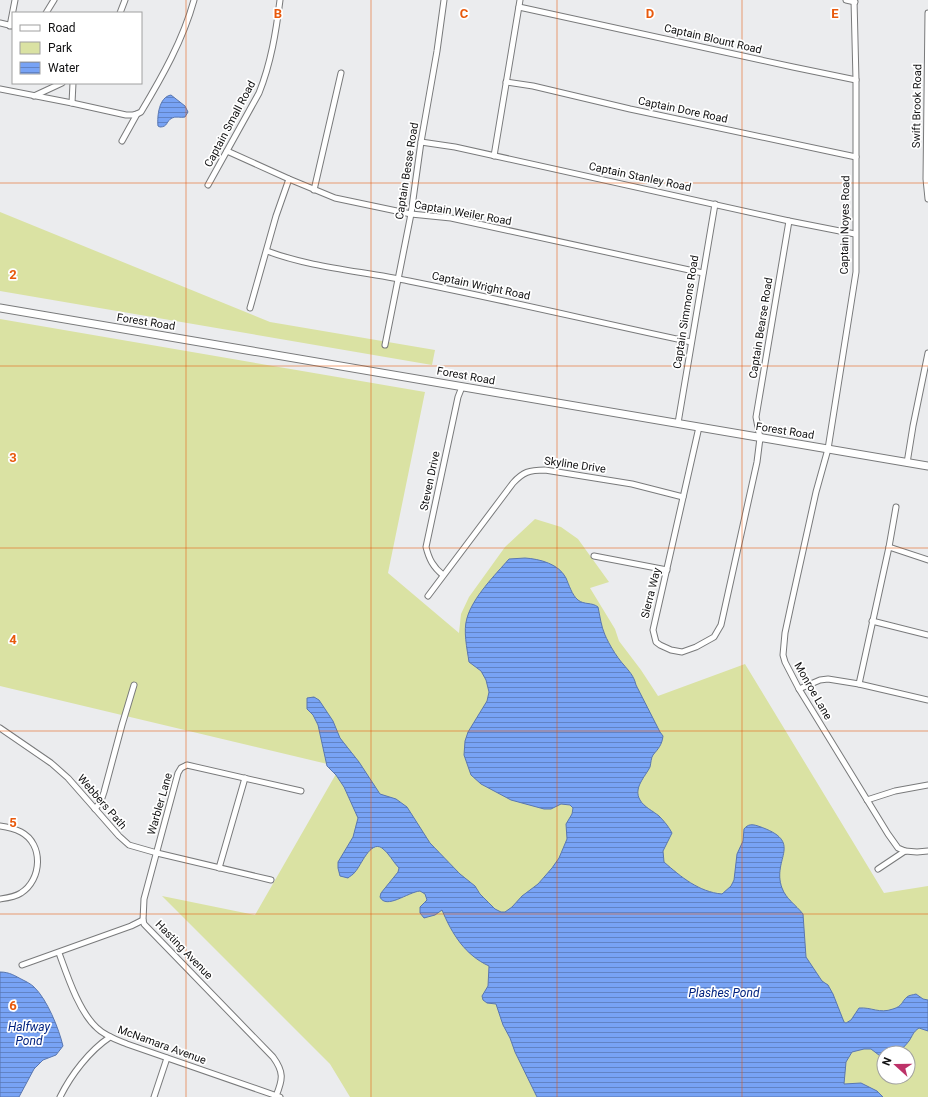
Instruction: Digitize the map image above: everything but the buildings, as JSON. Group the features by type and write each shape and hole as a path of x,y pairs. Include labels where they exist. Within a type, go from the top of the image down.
{"main road":[{"name":"Forest Road","path":"0,308 928,466"}],"street":[{"path":"13,12 15,0"},
{"path":"47,12 54,0"},
{"path":"120,12 125,0"},
{"path":"122,140 137,114 141,112 167,67 185,27 194,0"},
{"name":"Captain Small Road","path":"208,185 259,93 272,52 280,0"},
{"name":"Captain Besse Road","path":"385,345 411,214 444,0"},
{"path":"494,156 520,0"},
{"path":"846,0 855,1"},
{"name":"Captain Noyes Road","path":"828,449 856,272 855,1"},
{"name":"Captain Blount Road","path":"519,7 856,80"},
{"name":"Swift Brook Road","path":"928,13 926,179 928,199"},
{"path":"0,23 11,26"},
{"path":"314,190 341,73"},
{"name":"Captain Dore Road","path":"506,82 533,86 630,109 856,157"},
{"path":"34,96 60,84"},
{"path":"72,103 73,84"},
{"path":"0,89 126,115 137,114"},
{"name":"Captain Stanley Road","path":"421,142 455,147 789,221 856,234"},
{"name":"Captain Weiler Road","path":"228,150 289,179 335,198 411,214 452,218 703,273"},
{"path":"250,308 276,216 289,179"},
{"name":"Captain Simmons Road","path":"678,423 714,204"},
{"name":"Captain Bearse Road","path":"760,438 756,417 789,221"},
{"name":"Captain Wright Road","path":"267,251 301,261 399,278 691,342"},
{"path":"907,463 928,353"},
{"name":"Steven Drive","path":"443,575 433,566 426,547 457,403 462,387"},
{"name":"Sierra Way","path":"699,428 653,630 656,642 671,650 682,652 696,647 714,637 721,625 757,462 760,438"},
{"name":"Monroe Lane","path":"828,449 808,528 786,626 783,655 799,689 895,845 905,851"},
{"name":"Skyline Drive","path":"428,596 484,523 512,483 525,472 534,470 553,471 632,484 683,497"},
{"path":"859,684 889,547 896,507"},
{"path":"889,547 928,560"},
{"path":"594,556 667,570"},
{"path":"872,621 928,636"},
{"path":"799,689 820,680 828,679 859,684 928,700"},
{"path":"95,809 101,801 104,792 134,685"},
{"name":"Webbers Path","path":"0,728 51,763 62,773 124,842 129,845 271,880"},
{"name":"Warbler Lane","path":"143,920 144,899 178,773 181,768 187,765 301,791"},
{"path":"219,868 245,778"},
{"path":"867,800 895,791 928,785"},
{"path":"0,826 21,832 29,838 34,846 38,858 38,867 34,878 26,890 16,895 0,899"},
{"path":"878,869 905,851 928,851"},
{"name":"Hasting Avenue","path":"22,965 131,926 143,920 144,924 273,1057 277,1063 282,1079 278,1096"},
{"name":"McNamara Avenue","path":"58,953 84,1011 98,1029 110,1037 278,1096"},
{"path":"60,1097 66,1084 77,1070 99,1044 110,1037"},
{"path":"154,1097 167,1058"}],"green space":[{"path":"0,212 270,322 435,350 432,365 0,291"},
{"path":"0,319 425,392 388,573 459,633 461,614 469,597 505,547 535,519 561,527 578,539 609,582 590,588 615,629 619,641 658,696 745,664 884,893 928,886 928,1097 350,1097 330,1064 162,896 255,915 340,767 0,686"}],"water":[{"path":"171,95 185,106 188,112 185,117 173,117 166,125 160,127 158,126 158,122 161,103 167,96"},
{"name":"Plashes Pond","path":"525,558 543,561 554,566 563,573 572,593 578,600 598,607 602,628 607,639 613,650 633,676 636,685 663,736 661,744 652,756 650,767 640,783 638,796 646,807 659,816 672,833 663,851 664,862 698,887 714,893 722,894 731,886 734,880 737,854 743,841 744,829 749,825 754,825 772,832 780,838 784,845 780,868 782,888 789,899 803,914 806,957 822,981 828,985 844,1022 846,1023 851,1020 859,1008 868,1008 880,1011 893,1009 899,1007 908,996 916,994 923,999 928,1000 928,1031 919,1028 914,1032 905,1045 876,1045 876,1053 871,1049 852,1052 846,1062 844,1084 861,1083 877,1091 883,1097 537,1097 503,1025 496,1004 487,1003 483,1000 482,996 488,986 489,966 473,956 460,943 442,910 435,915 424,918 420,913 420,907 427,900 425,894 420,891 392,901 383,901 380,897 381,893 398,872 399,868 389,855 378,846 370,850 352,875 348,878 340,876 338,862 353,837 358,818 344,787 336,775 327,766 318,725 313,715 307,709 307,698 314,697 319,700 333,721 340,738 359,762 380,794 396,799 407,807 430,843 460,874 475,886 480,894 495,909 505,912 512,907 522,896 538,884 559,858 567,839 566,824 572,814 573,808 570,805 561,804 551,809 544,809 511,800 481,784 471,775 464,755 465,741 468,732 487,701 489,692 486,680 481,671 469,662 465,634 467,618 479,594 509,559"},
{"name":"Halfway Pond","path":"0,972 10,973 33,986 39,992 52,1015 59,1031 63,1046 56,1055 43,1060 34,1069 19,1097 0,1097"}]}
